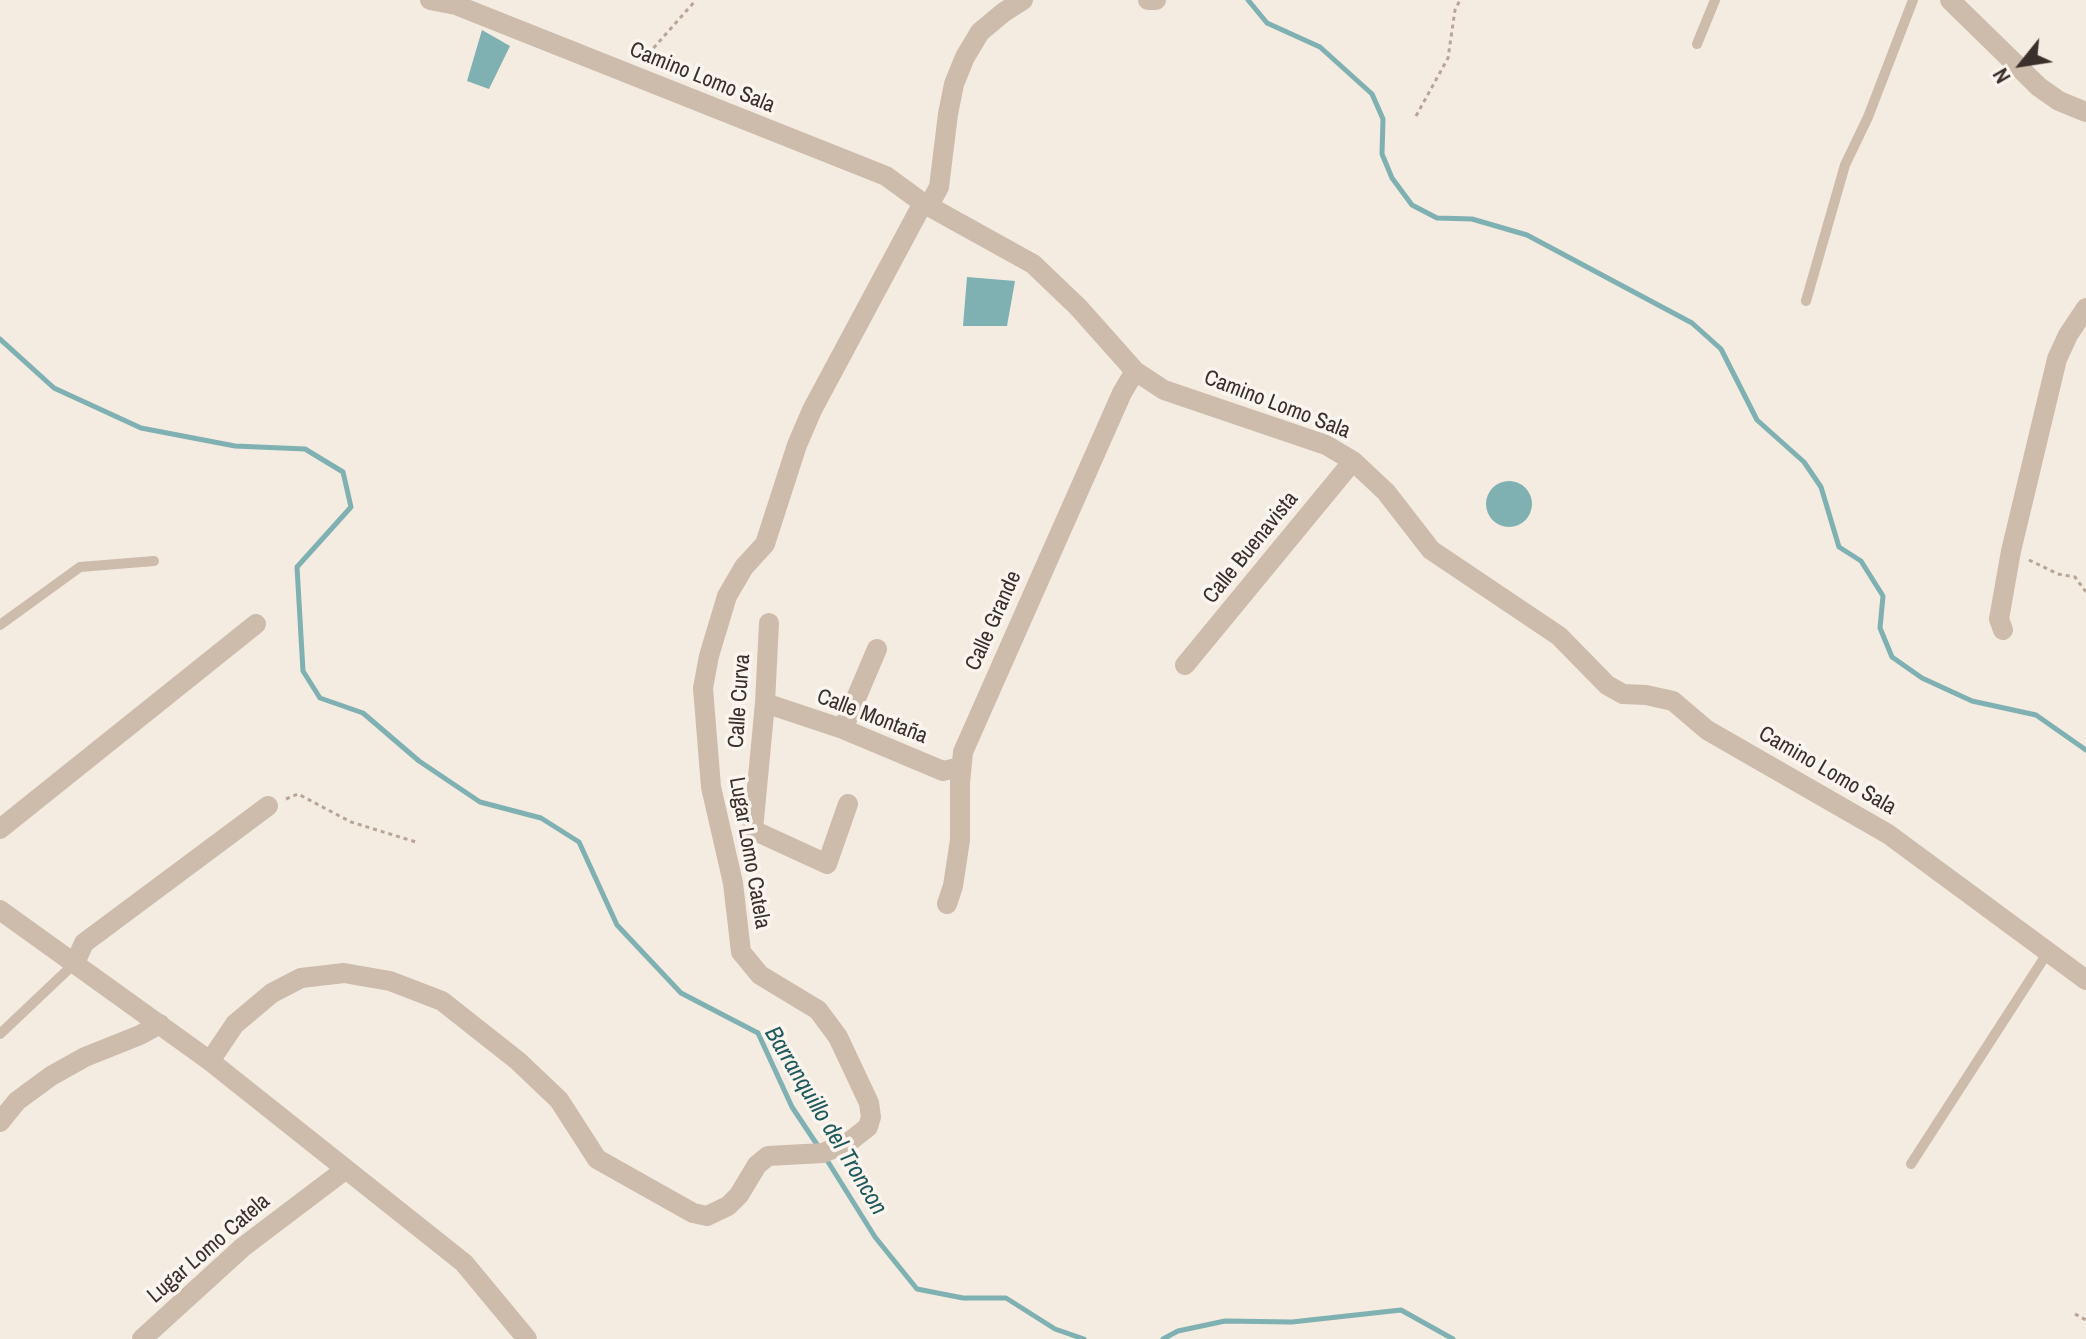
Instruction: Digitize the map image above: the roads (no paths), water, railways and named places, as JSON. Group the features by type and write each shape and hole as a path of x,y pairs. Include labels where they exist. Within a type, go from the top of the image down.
{"street":[{"name":"Camino Lomo Sala","path":"430,0 456,5 886,176 923,203 1033,264 1078,307 1135,371 1164,390 1326,445 1353,461 1386,492 1431,550 1559,636 1607,685 1623,694 1673,701 1707,730 1888,834 2086,980"},
{"path":"923,203 932,200 939,187 948,114 954,84 965,57 980,32 1023,0"},
{"path":"1148,0 1156,0"},
{"path":"1950,0 2039,87 2059,101 2086,112"},
{"name":"Lugar Lomo Catela","path":"210,1061 235,1024 272,993 301,978 344,973 390,981 442,1001 518,1061 559,1100 597,1159 693,1213 707,1216 728,1206 739,1195 757,1165 768,1156 823,1153 849,1142 868,1127 871,1117 869,1103 838,1037 818,1010 760,975 741,952 733,883 711,787 703,688 727,596 744,567 765,544 797,445 812,410 923,203"},
{"path":"2003,630 1999,619 2011,551 2057,359 2086,308"},
{"name":"Calle Grande","path":"947,904 960,840 963,752 1122,393 1135,371"},
{"name":"Calle Buenavista","path":"1185,665 1353,461"},
{"name":"Calle Curva","path":"769,623 753,830 827,864 848,804"},
{"path":"0,829 256,624"},
{"path":"843,729 877,649"},
{"name":"Calle Montaña","path":"765,703 843,729 943,771 961,767"},
{"path":"75,963 84,943 268,806"},
{"path":"0,910 210,1061 464,1263 527,1339"},
{"path":"0,1122 17,1101 51,1076 85,1057 160,1024"},
{"name":"Lugar Lomo Catela","path":"142,1339 243,1247 346,1169"}],"lane":[{"path":"1697,44 1715,0"},
{"path":"1806,301 1845,165 1868,117 1913,0"},
{"path":"0,625 80,567 154,561"},
{"path":"1911,1164 2048,952"},
{"path":"0,1034 75,963"}],"water":[{"path":"482,30 510,46 489,89 467,81"},
{"path":"967,277 1015,281 1007,326 963,326"},
{"path":"1509,481 1525,488 1532,504 1525,520 1509,527 1493,520 1486,504 1493,488"}],"waterway":[{"path":"1248,0 1267,23 1320,47 1372,94 1383,119 1382,154 1392,178 1412,205 1437,218 1472,219 1527,235 1692,323 1721,349 1757,420 1804,462 1821,487 1839,547 1861,561 1883,596 1880,628 1892,657 1922,678 1972,701 2036,715 2086,750"},
{"path":"0,339 54,388 141,428 235,446 305,449 343,472 351,507 297,567 303,671 320,698 363,713 419,761 480,802 541,818 579,842 617,925 681,993 758,1033 792,1107 820,1149"},
{"name":"Barranquillo del Troncon","path":"825,1157 875,1237 917,1289 963,1298 1006,1298 1055,1329 1084,1339"},
{"name":"Barranquillo del Troncon","path":"1163,1339 1178,1331 1225,1321 1292,1322 1401,1310 1453,1339"}]}
